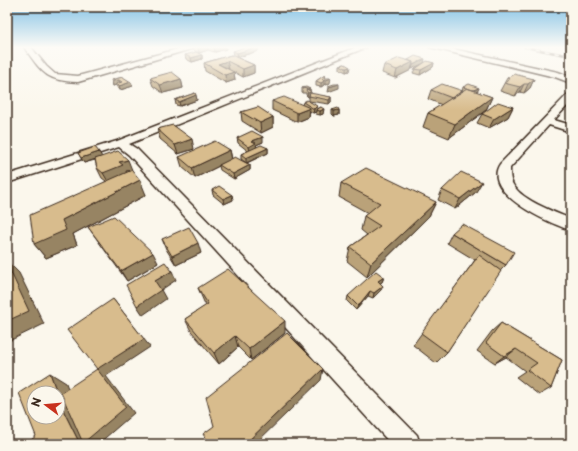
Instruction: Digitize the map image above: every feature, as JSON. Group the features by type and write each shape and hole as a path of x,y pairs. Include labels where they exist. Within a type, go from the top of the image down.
{"street":[{"path":"44,68 50,76 62,79 78,79 118,68"},
{"path":"7,179 121,143 311,68"},
{"path":"527,68 558,75 571,80"},
{"path":"571,96 504,167 504,182 515,195 533,207 571,225"},
{"path":"548,121 571,129"},
{"path":"121,143 133,152 408,444"}],"building":[{"path":"213,68 226,68 234,72 225,75"},
{"path":"416,68 425,68 421,70 415,69"},
{"path":"172,72 181,79 160,85 150,78"},
{"path":"514,74 534,79 528,84 524,84 520,87 504,83 510,79 507,78"},
{"path":"325,75 324,78 331,78 326,80 322,79 324,81 321,83 316,81"},
{"path":"123,77 131,82 119,86 116,84 122,82 119,80 111,80"},
{"path":"334,84 339,84 328,86"},
{"path":"442,84 463,91 452,98 431,90"},
{"path":"469,84 479,88 473,90 463,87"},
{"path":"467,88 492,97 455,124 428,113"},
{"path":"195,93 196,95 179,102 175,100"},
{"path":"310,93 331,97 329,100 309,96"},
{"path":"284,97 310,108 297,113 272,101"},
{"path":"307,100 317,106 314,109 303,102"},
{"path":"498,102 513,107 494,119 482,114"},
{"path":"258,107 273,117 260,123 241,112"},
{"path":"321,107 324,109 320,111 316,110"},
{"path":"338,108 339,110 332,110"},
{"path":"173,125 192,139 175,145 157,129"},
{"path":"252,131 263,137 252,141 256,143 249,147 237,138"},
{"path":"215,141 230,150 192,168 179,157"},
{"path":"261,145 268,148 246,158 241,154"},
{"path":"95,147 99,152 81,158 78,153"},
{"path":"118,151 128,160 119,162 123,165 103,173 97,168 95,159"},
{"path":"235,157 250,165 233,174 219,165"},
{"path":"366,168 436,202 371,263 350,247 380,226 364,216 380,203 341,183"},
{"path":"132,170 140,180 62,220 66,230 34,244 30,215"},
{"path":"461,172 482,182 460,199 442,190"},
{"path":"219,186 232,195 223,199 212,190"},
{"path":"114,216 153,253 121,271 88,227"},
{"path":"462,224 514,252 506,265 452,233"},
{"path":"189,227 198,243 172,256 162,239"},
{"path":"479,255 501,271 447,352 421,333"},
{"path":"165,262 172,271 155,281 161,290 137,306 126,285"},
{"path":"7,264 29,311 7,321"},
{"path":"228,269 285,321 249,349 235,336 214,353 185,319 208,304 198,288"},
{"path":"376,271 384,277 378,281 383,286 374,293 370,291 358,306 348,296"},
{"path":"113,299 144,339 97,369 67,330"},
{"path":"501,323 562,360 551,388 527,370 537,363 516,349 504,356 486,343"},
{"path":"287,333 323,369 245,444 209,444 203,434 214,426 206,397"},
{"path":"97,369 126,407 83,443 66,404 66,390"},
{"path":"50,373 54,385 31,385"},
{"path":"26,388 26,411 19,393"},
{"path":"66,416 80,444 26,444 36,436 32,425 66,425"}]}
